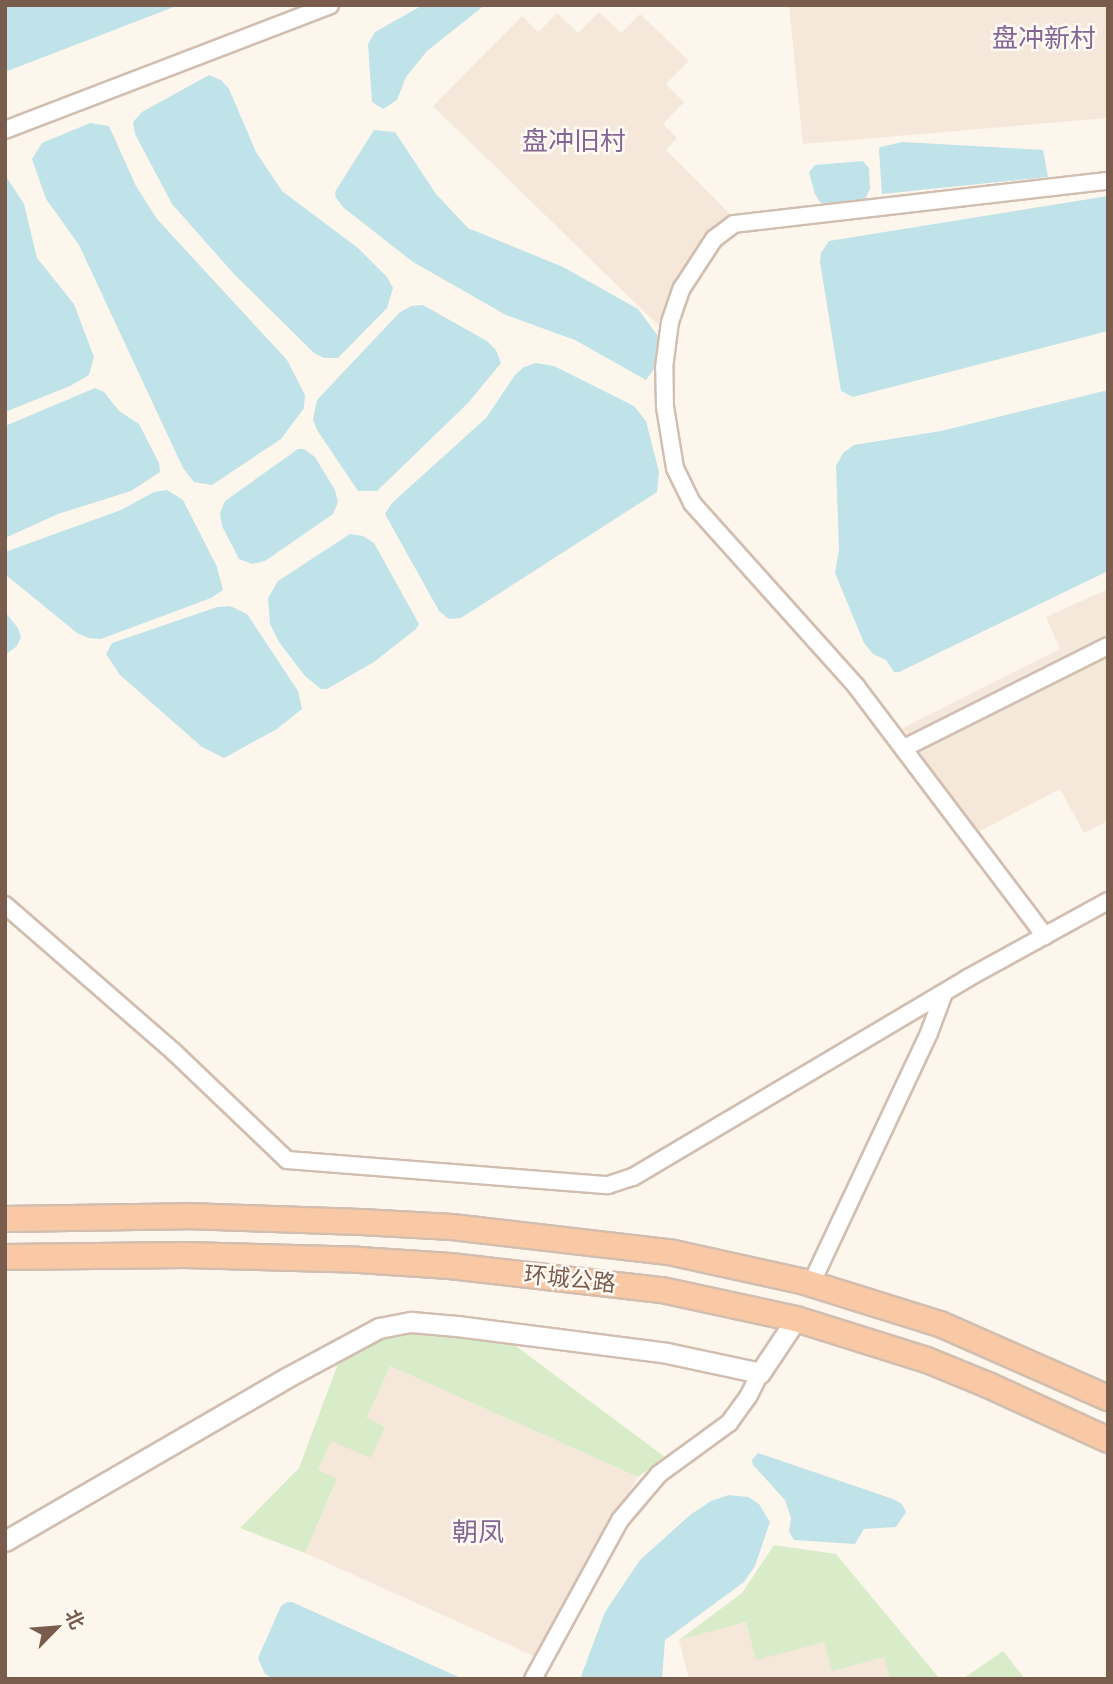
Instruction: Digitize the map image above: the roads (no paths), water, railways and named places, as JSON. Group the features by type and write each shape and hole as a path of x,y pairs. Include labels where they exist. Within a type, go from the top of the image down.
{"highway":[{"name":"环城公路","path":"5,1219 186,1216 453,1227 669,1252 811,1283 940,1324 1108,1398"},
{"name":"环城公路","path":"5,1257 185,1255 450,1266 662,1290 796,1319 927,1360 1108,1440"}],"street":[{"path":"5,130 330,5"},
{"path":"1045,936 858,687 692,503 675,468 665,407 664,368 673,310 682,288 715,239 742,221 1108,181"},
{"path":"904,748 1108,646"},
{"path":"5,905 174,1052 287,1160 614,1185 633,1177 944,993 1108,901"},
{"path":"811,1283 929,1033 944,993"},
{"path":"533,1679 620,1520 659,1474 729,1423 796,1319"},
{"path":"5,1541 366,1333 393,1324 411,1322 457,1326 667,1353 760,1373"}],"water":[{"path":"5,5 179,5 5,72"},
{"path":"423,5 485,5 427,51 406,77 397,100 383,109 372,102 368,44 375,32"},
{"path":"209,75 221,80 229,89 256,152 282,191 358,248 387,277 393,288 387,308 338,358 324,358 314,353 234,274 172,204 135,134 133,122 142,112"},
{"path":"90,123 109,126 136,186 157,219 287,360 305,395 304,408 281,439 212,485 194,482 183,468 79,245 46,199 32,159 42,143"},
{"path":"374,130 395,132 436,194 468,228 563,267 638,309 658,336 654,369 646,380 575,340 506,315 413,262 344,208 335,192"},
{"path":"903,142 1043,150 1048,177 882,194 880,147"},
{"path":"863,161 869,168 870,189 864,201 826,205 820,202 809,172 815,165"},
{"path":"5,175 24,204 37,258 74,304 94,357 89,375 70,386 5,412"},
{"path":"1108,196 1108,331 853,397 841,391 820,262 821,253 829,241"},
{"path":"423,305 487,341 496,350 501,363 468,403 377,491 358,491 317,430 313,419 317,400 399,313 411,306"},
{"path":"536,363 554,366 634,406 646,421 659,472 657,492 461,618 449,619 439,611 385,514 392,503 486,418 515,375 524,367"},
{"path":"95,388 104,392 119,411 139,424 159,463 160,472 131,491 58,514 5,538 5,426"},
{"path":"1108,390 1108,571 899,672 894,672 886,660 873,654 864,643 835,573 839,549 836,466 843,453 854,445 941,431"},
{"path":"298,449 304,449 315,457 335,490 338,502 333,514 265,561 252,564 239,559 222,526 220,513 225,501"},
{"path":"167,490 183,500 217,567 223,590 211,598 101,639 88,638 77,633 6,575 5,552 121,510 154,492"},
{"path":"350,534 363,536 374,543 419,624 374,662 327,689 321,689 305,676 279,642 270,624 268,598 278,581"},
{"path":"230,606 247,614 298,691 302,709 277,729 224,758 202,747 120,675 106,654 112,643 217,607"},
{"path":"5,612 18,628 21,637 17,646 5,655"},
{"path":"758,1453 893,1499 902,1504 906,1512 896,1527 864,1529 855,1544 794,1540 789,1532 791,1518 785,1500 753,1465 752,1460"},
{"path":"729,1495 748,1497 759,1504 770,1522 755,1566 744,1582 665,1640 662,1679 580,1679 605,1612 640,1560 690,1515 711,1501"},
{"path":"287,1602 463,1679 274,1679 265,1674 258,1658 281,1606"}],"district":[{"name":"盘冲新村","path":"1044,37"},
{"name":"盘冲旧村","path":"574,140"},
{"name":"朝凤","path":"478,1531"}]}
